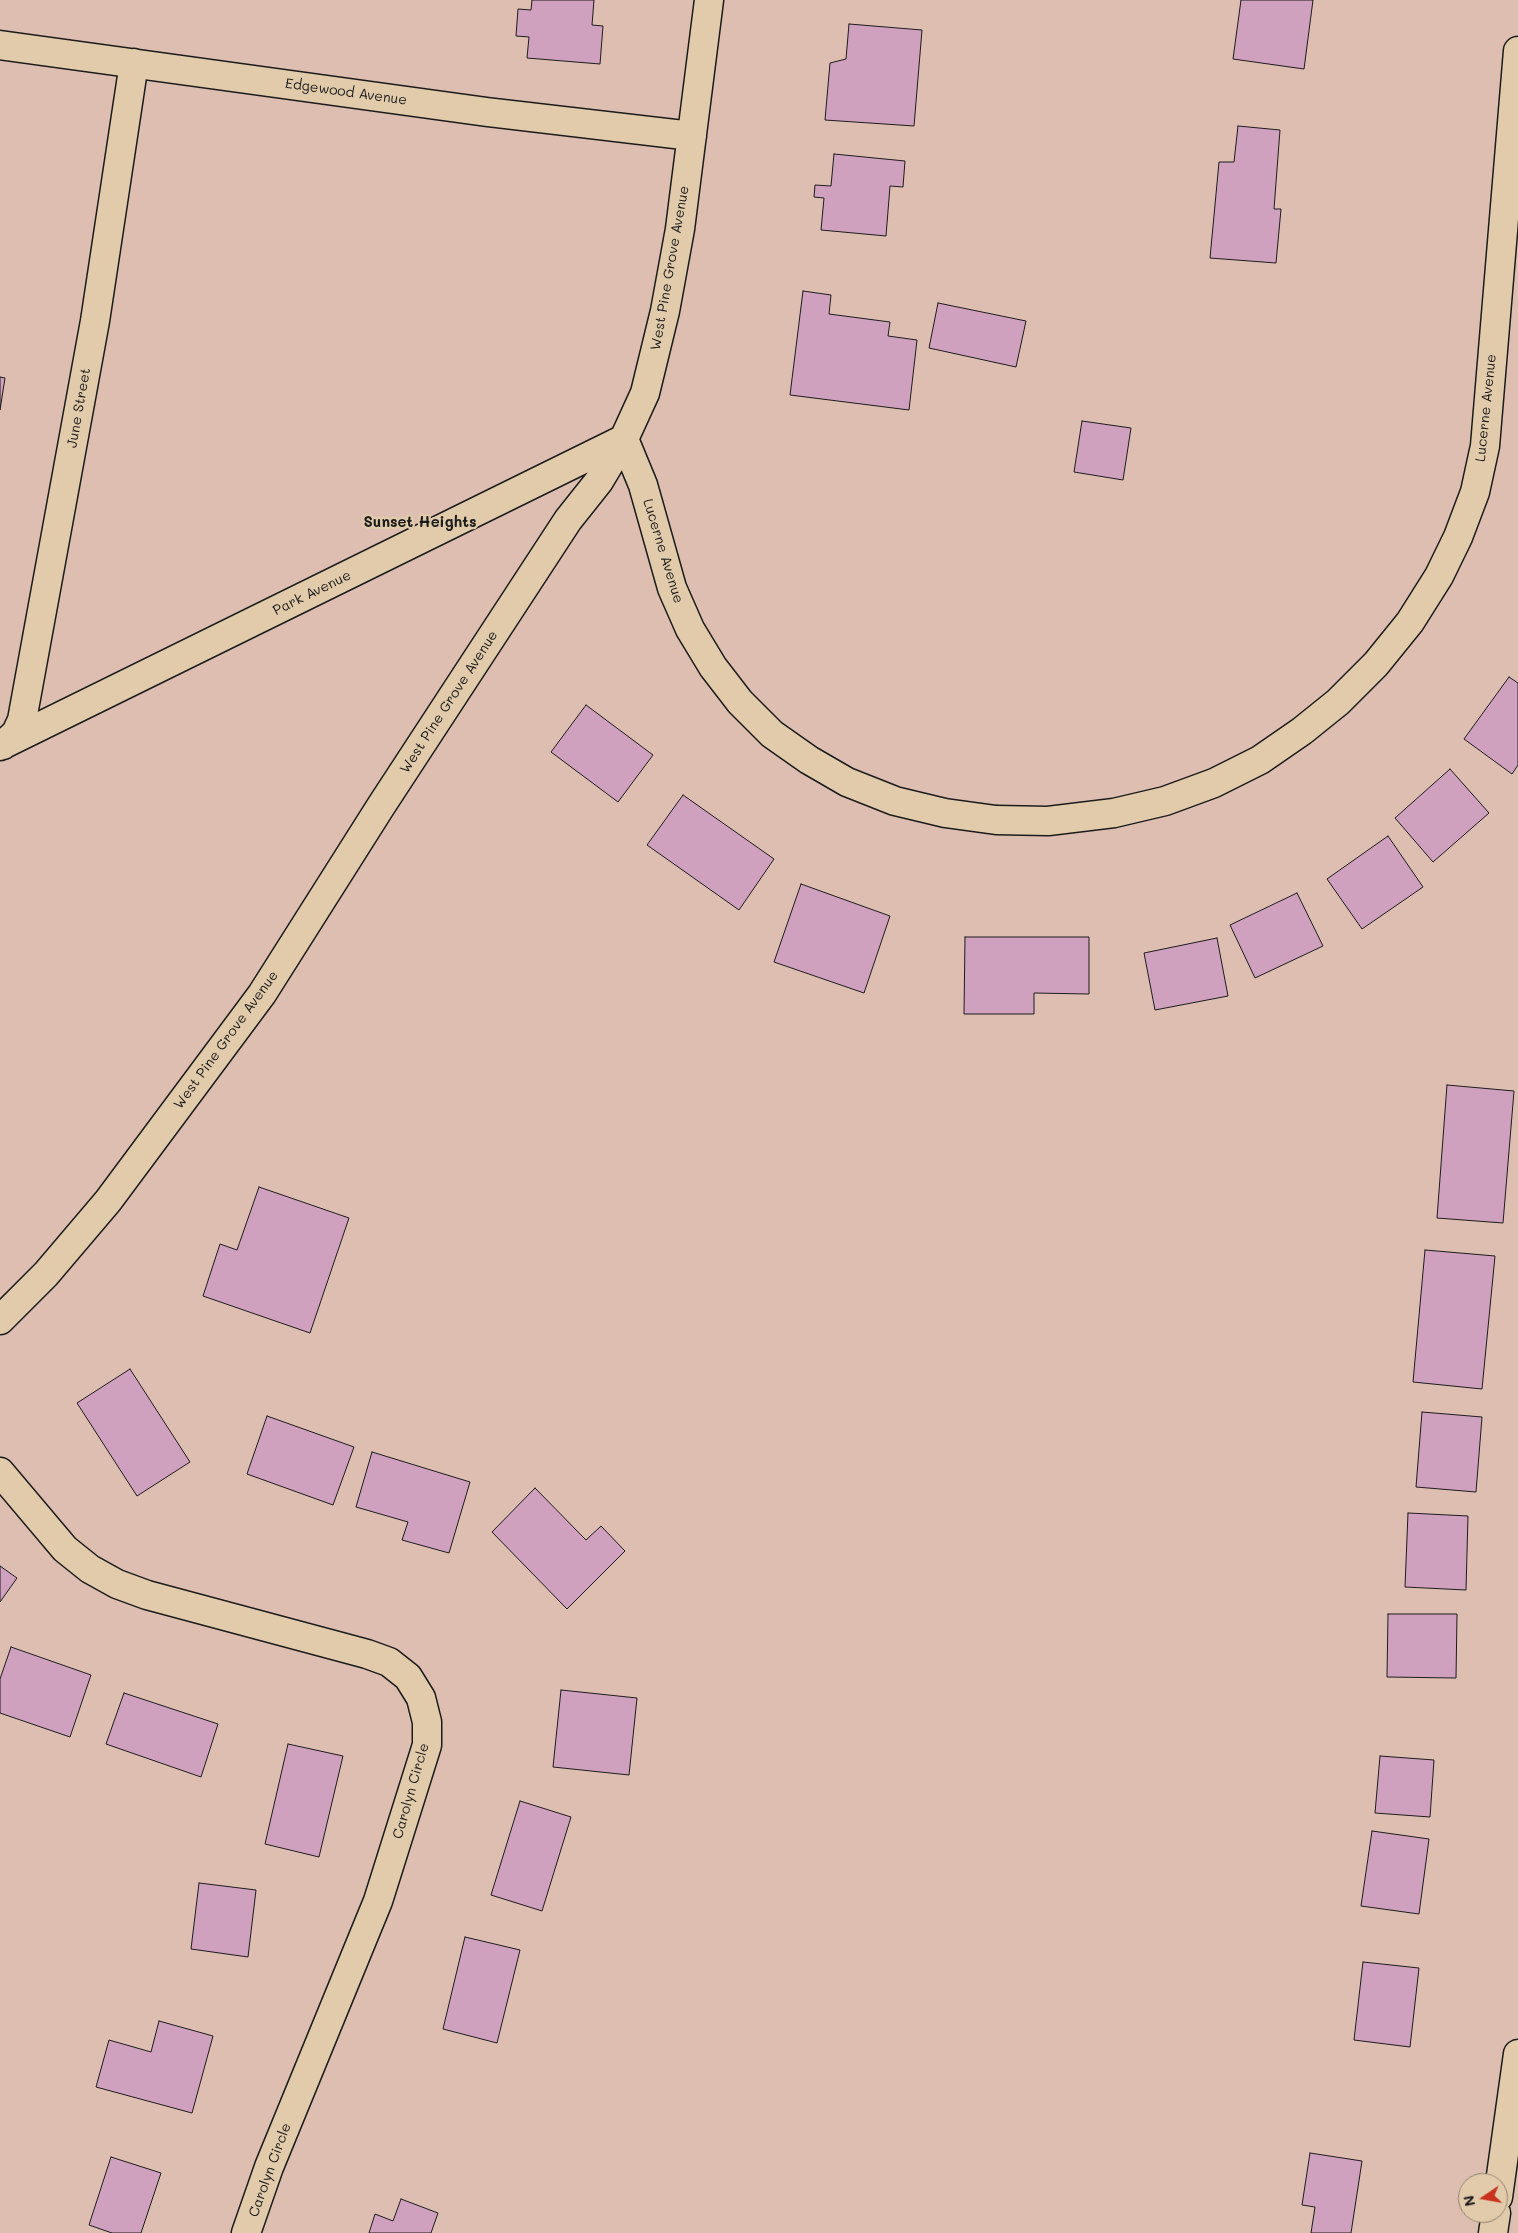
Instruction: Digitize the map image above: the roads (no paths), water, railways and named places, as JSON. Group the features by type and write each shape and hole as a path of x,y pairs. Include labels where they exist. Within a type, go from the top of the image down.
{"street":[{"name":"West Pine Grove Avenue","path":"0,1320 46,1274 108,1201 262,994 397,781 568,520 599,481 624,439 645,394 665,311 680,229 709,0"},
{"name":"Edgewood Avenue","path":"0,44 487,112 692,136"},
{"name":"Lucerne Avenue","path":"624,439 643,485 672,588 690,629 713,667 740,702 772,734 847,782 895,801 945,813 996,820 1048,821 1114,814 1165,801 1214,783 1260,760 1302,731 1338,702 1376,664 1410,622 1439,576 1458,537 1475,492 1485,446 1518,51"},
{"name":"June Street","path":"1,746 16,733 22,720 95,321 134,63"},
{"name":"Park Avenue","path":"1,746 624,439"},
{"name":"Carolyn Circle","path":"0,1472 66,1549 90,1569 117,1584 147,1595 367,1654 389,1662 408,1677 421,1698 427,1722 427,1745 378,1901 269,2167 246,2233"},
{"path":"1501,2173 1518,2054"}],"district":[{"name":"Sunset Heights","path":"420,522"}]}
